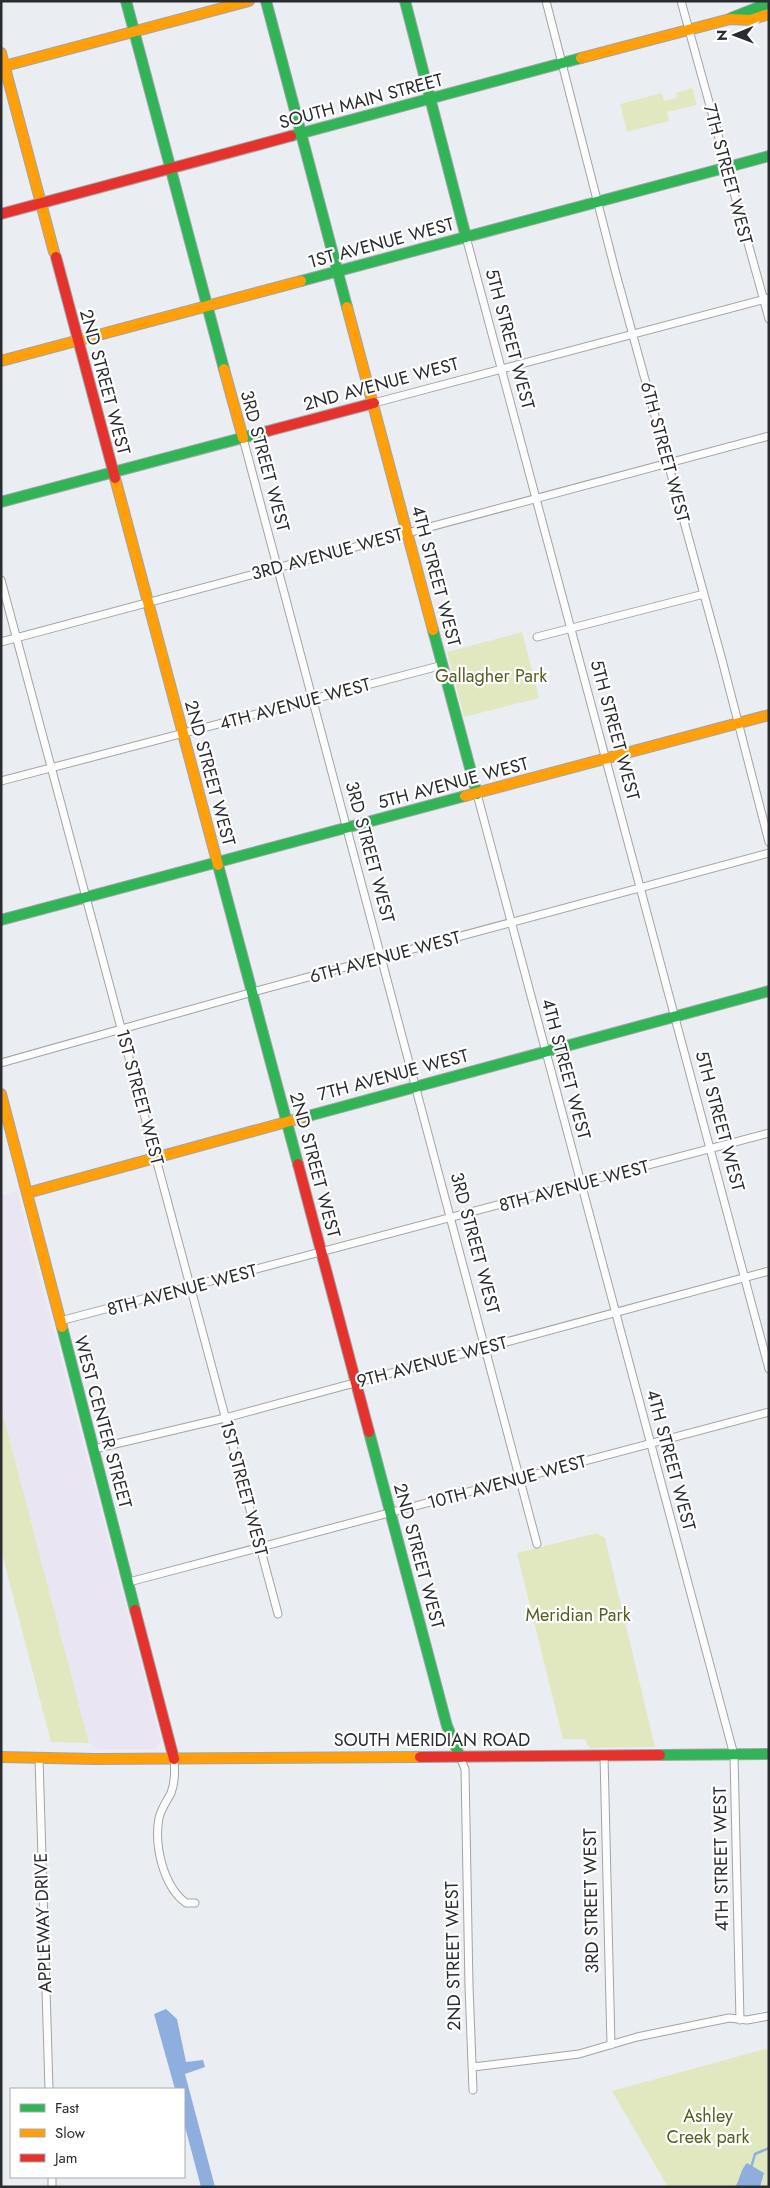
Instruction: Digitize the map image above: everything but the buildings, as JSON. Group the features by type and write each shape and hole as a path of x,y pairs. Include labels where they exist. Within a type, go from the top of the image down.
{"street":[{"name":"3RD STREET WEST","path":"126,1 537,1544"},
{"path":"3,67 249,1"},
{"name":"4TH STREET WEST","path":"266,1 339,270 510,924 734,1755 740,2020"},
{"name":"5TH STREET WEST","path":"405,1 466,237 769,1369"},
{"name":"6TH STREET WEST","path":"546,1 632,334 704,594 769,842"},
{"name":"7TH STREET WEST","path":"681,1 726,168 766,298 769,319"},
{"name":"SOUTH MAIN STREET","path":"1,214 730,19 744,11 769,3"},
{"name":"SOUTH MAIN STREET","path":"730,19 750,20 769,14"},
{"name":"2ND STREET WEST","path":"1,53 3,67 78,340 146,603 253,992 447,1726 465,1769 473,2090"},
{"name":"1ST AVENUE WEST","path":"1,361 769,156"},
{"name":"2ND AVENUE WEST","path":"1,502 766,298"},
{"name":"3RD AVENUE WEST","path":"1,642 769,436"},
{"name":"1ST STREET WEST","path":"1,580 53,767 278,1614"},
{"path":"537,637 704,594"},
{"name":"4TH AVENUE WEST","path":"1,781 443,665"},
{"name":"5TH AVENUE WEST","path":"1,920 769,714"},
{"name":"6TH AVENUE WEST","path":"1,1063 253,992 769,854"},
{"name":"7TH AVENUE WEST","path":"27,1193 156,1159 416,1085 769,991"},
{"name":"WEST CENTER STREET","path":"1,1094 174,1759"},
{"name":"8TH AVENUE WEST","path":"60,1322 769,1133"},
{"name":"9TH AVENUE WEST","path":"94,1450 225,1418 769,1271"},
{"name":"10TH AVENUE WEST","path":"129,1582 769,1412"},
{"name":"SOUTH MERIDIAN ROAD","path":"1,1757 174,1759 769,1754"},
{"name":"3RD STREET WEST","path":"604,1756 611,2045"},
{"name":"APPLEWAY DRIVE","path":"39,1758 49,2088"},
{"path":"174,1759 172,1791 160,1816 159,1844 165,1871 175,1892 186,1902 196,1903"},
{"path":"473,2067 579,2054 728,2018 740,2020 769,2016"}],"shaded area":[{"path":"17,1191 161,1741 155,1749 99,1749 89,1742 1,1407 1,1196"}],"green space":[{"path":"692,88 697,105 667,112 669,121 627,132 620,104 662,93 664,101 677,98 676,93"},
{"name":"Gallagher Park","path":"522,632 539,698 464,717 447,652"},
{"path":"1,1407 89,1743 51,1742 1,1550"},
{"name":"Meridian Park","path":"597,1533 605,1538 655,1747 590,1748 584,1739 563,1739 517,1553"},
{"name":"Ashley Creek park","path":"769,2048 769,2187 668,2187 612,2091"}],"water":[{"path":"166,2009 177,2019 186,2062 203,2060 205,2067 185,2074 215,2187 201,2187 185,2127 185,2088 175,2088 154,2014"},
{"path":"747,2163 764,2173 760,2187 735,2187"}],"waterway":[{"path":"751,2168 755,2154 769,2148"}],"traffic: fast":[{"path":"126,1 224,369"},
{"path":"266,1 347,307"},
{"path":"405,1 466,237"},
{"path":"731,18 769,3"},
{"path":"291,136 581,58"},
{"path":"301,281 769,156"},
{"path":"1,502 268,431"},
{"path":"433,630 477,794"},
{"path":"1,920 465,796"},
{"path":"218,865 298,1164"},
{"path":"301,1118 769,991"},
{"path":"62,1327 135,1610"},
{"path":"369,1432 447,1726 460,1757"},
{"path":"660,1755 769,1754"}],"traffic: slow":[{"path":"1,67 249,1"},
{"path":"581,58 730,19 750,20 769,14"},
{"path":"1,53 54,252"},
{"path":"1,361 301,281"},
{"path":"347,307 433,630"},
{"path":"224,369 243,438"},
{"path":"115,478 218,865"},
{"path":"465,796 769,715"},
{"path":"1,1094 62,1327"},
{"path":"27,1193 301,1118"},
{"path":"1,1757 95,1759 420,1757"}],"traffic: jam":[{"path":"1,214 291,136"},
{"path":"56,257 115,478"},
{"path":"268,431 374,403"},
{"path":"298,1164 369,1432"},
{"path":"135,1610 174,1759"},
{"path":"420,1757 660,1755"}]}
